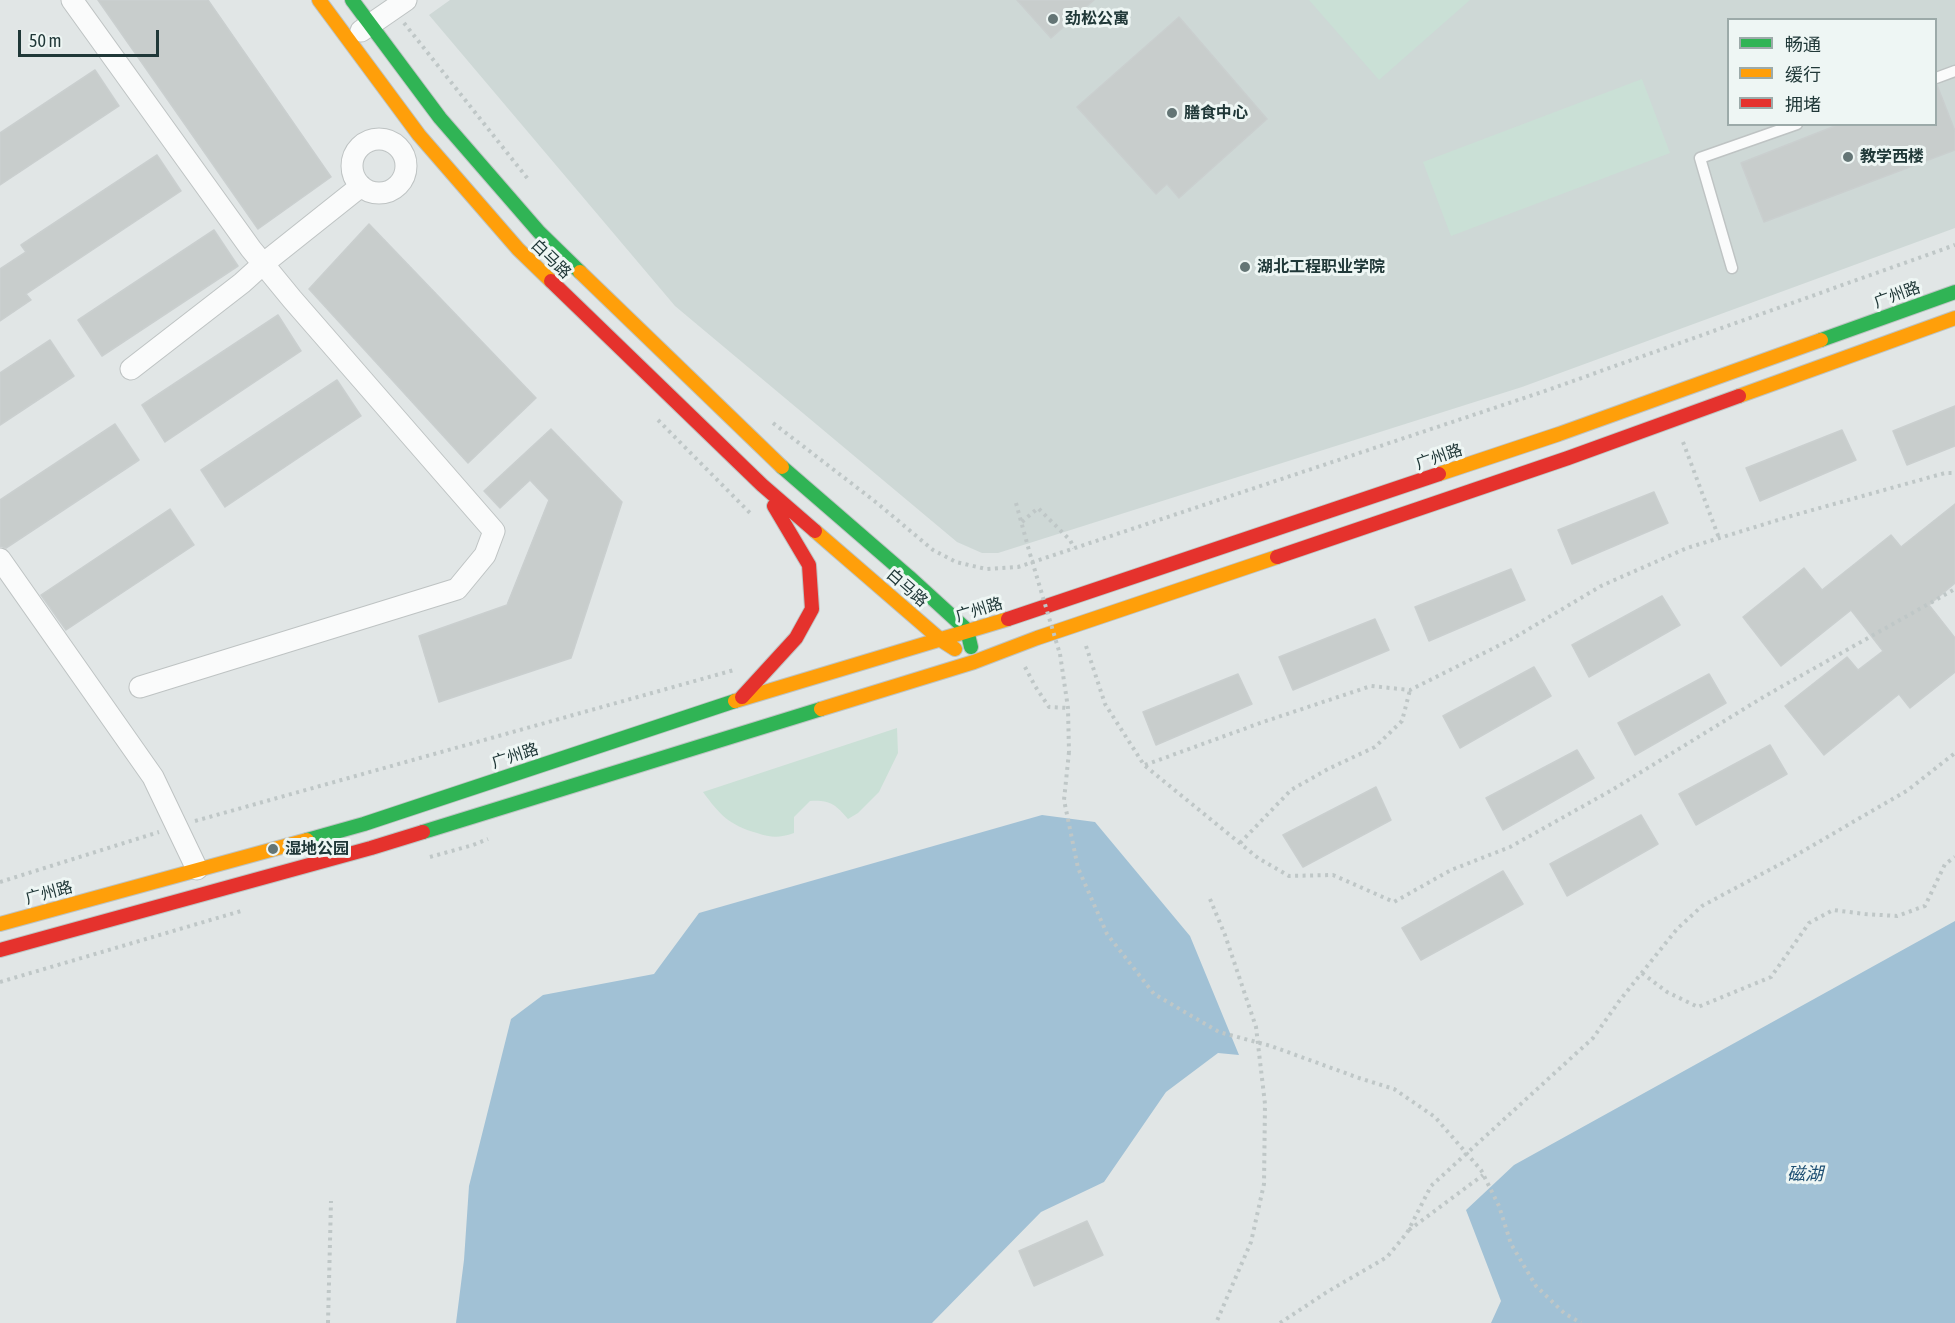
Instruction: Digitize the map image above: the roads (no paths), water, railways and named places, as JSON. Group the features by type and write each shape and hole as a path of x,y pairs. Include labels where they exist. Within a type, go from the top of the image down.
{"main road":[{"name":"白马路","path":"319,0 419,135 518,249 762,486 941,640 974,662"},
{"name":"白马路","path":"352,0 440,118 539,232 783,468 967,630"},
{"name":"广州路","path":"0,924 364,824 740,699 1030,612 1548,438 1955,292"},
{"path":"0,950 371,848 974,662 1568,458 1955,318"},
{"path":"740,699 796,638 812,609 809,565 762,486"},
{"path":"967,630 974,662"}],"street":[{"path":"72,0 263,264 494,531 485,555 457,589 140,687"},
{"path":"348,40 400,4"},
{"path":"382,130 385,139 393,142 400,149 405,157 406,165 413,171 386,192 368,191 361,186 352,171 354,153 382,130"},
{"path":"131,369 242,284 263,264 361,186"},
{"path":"0,559 153,777 197,869"}],"lane":[{"path":"1937,77 1955,71"},
{"path":"1732,268 1700,158 1791,126"}],"water":[{"path":"1042,815 1095,822 1190,936 1239,1055 1218,1053 1166,1092 1104,1182 1041,1212 932,1323 456,1323 464,1260 469,1186 511,1019 543,995 654,974 699,913"},
{"name":"磁湖","path":"1955,921 1955,1323 1491,1323 1501,1301 1466,1210 1514,1165"}],"place":[{"name":"劲松公寓","path":"1053,19"},
{"name":"膳食中心","path":"1172,113"},
{"name":"教学西楼","path":"1848,157"},
{"name":"湖北工程职业学院","path":"1245,267"},
{"name":"湿地公园","path":"273,849"}]}
